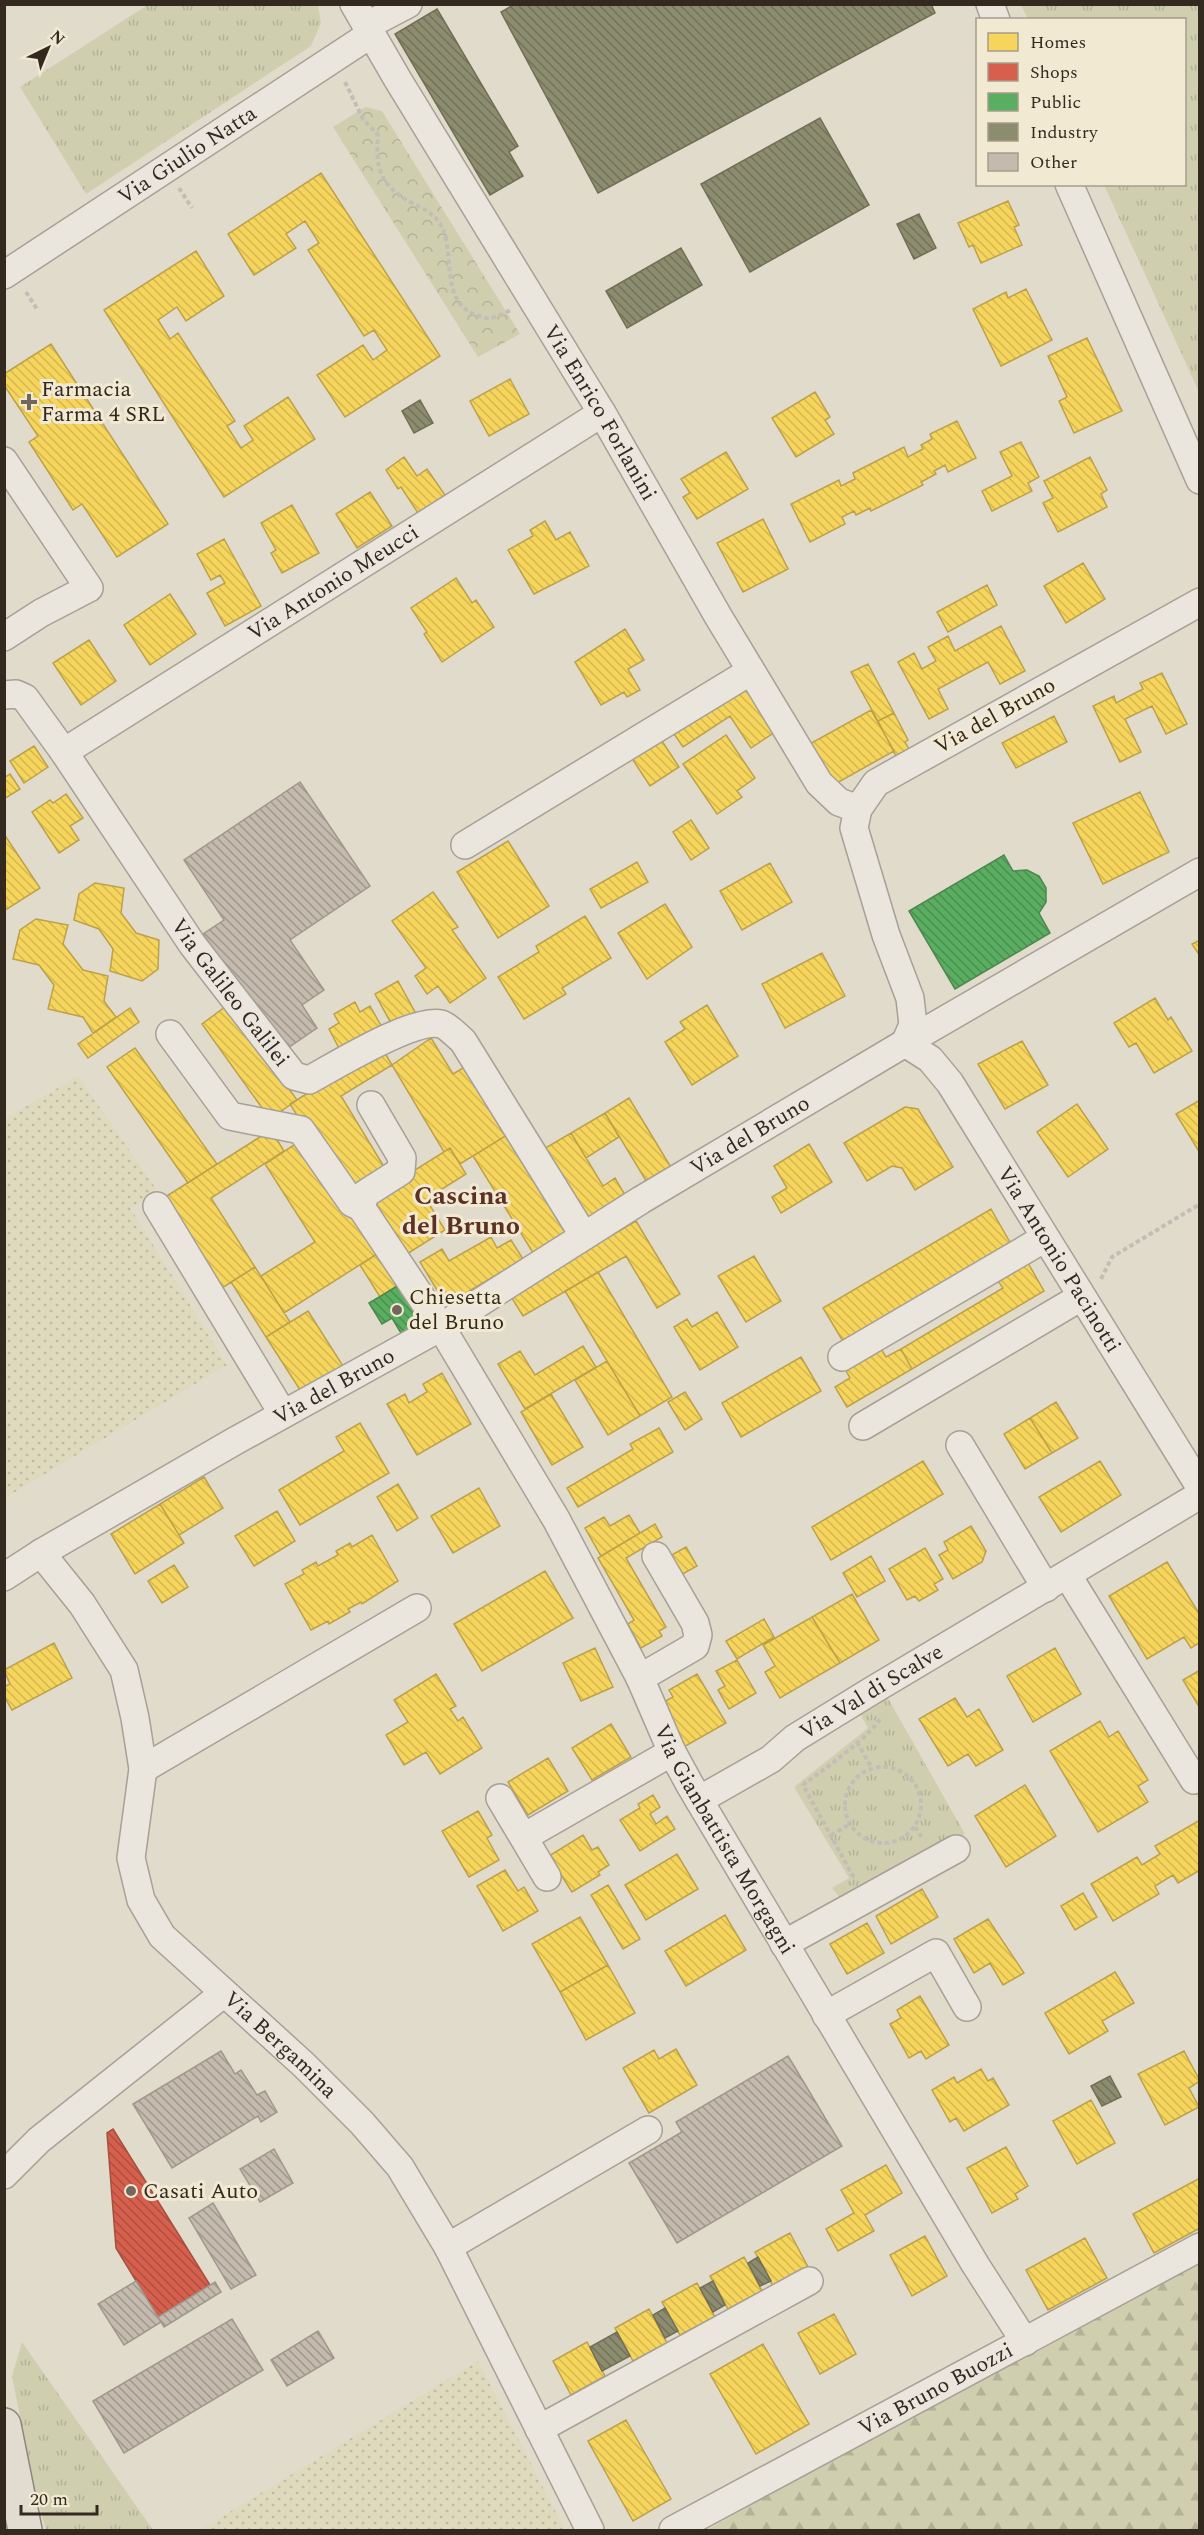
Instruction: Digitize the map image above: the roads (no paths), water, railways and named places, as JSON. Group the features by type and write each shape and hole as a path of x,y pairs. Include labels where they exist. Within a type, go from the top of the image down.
{"main road":[{"path":"4,2425 25,2530"}],"street":[{"name":"Via Giulio Natta","path":"4,275 336,59 364,21 408,4"},
{"name":"Via Enrico Forlanini","path":"364,21 602,413 751,671 819,783 839,802 858,808"},
{"path":"1070,186 1200,480"},
{"name":"Via Antonio Meucci","path":"64,752 602,413"},
{"path":"4,461 89,588 41,613 4,637"},
{"name":"Via del Bruno","path":"858,808 876,783 1200,602"},
{"path":"465,845 751,671"},
{"name":"Via Galileo Galilei","path":"4,695 16,694 26,698 192,944 294,1076 309,1080 381,1041 411,1028 421,1024 442,1024 463,1041 584,1236"},
{"path":"858,808 854,828 886,935 910,998 913,1025 905,1043"},
{"name":"Via del Bruno","path":"5,1576 283,1414 441,1327 584,1236 905,1043 1200,872"},
{"name":"Via Gianbattista Morgagni","path":"171,1034 230,1116 301,1130 352,1203 360,1208 441,1327 555,1519 640,1678 672,1752 699,1800 975,2264 1025,2342"},
{"name":"Via Antonio Pacinotti","path":"905,1043 930,1059 950,1083 1200,1487"},
{"path":"360,1208 365,1194 401,1171 402,1158 371,1105"},
{"path":"157,1206 283,1414"},
{"path":"842,1357 1045,1238"},
{"path":"863,1426 1081,1297"},
{"path":"960,1445 1194,1780 1200,1777"},
{"name":"Via Val di Scalve","path":"699,1800 771,1759 795,1738 873,1690 1200,1495"},
{"name":"Via Bergamina","path":"41,1553 82,1604 124,1670 143,1769 132,1858 141,1900 162,1936 304,2065 362,2123 400,2167 448,2247 590,2530"},
{"path":"640,1678 695,1646 698,1635 695,1623 656,1556"},
{"path":"143,1769 417,1608"},
{"path":"524,1837 672,1752"},
{"path":"500,1798 547,1877"},
{"path":"784,1944 956,1849"},
{"path":"826,2015 936,1953 967,2007"},
{"path":"4,2175 39,2140 224,1993"},
{"path":"448,2247 648,2130"},
{"name":"Via Bruno Buozzi","path":"674,2530 1200,2247"},
{"path":"539,2429 809,2281"}],"place":[{"name":"Farmacia Farma 4 SRL","path":"29,402"},
{"name":"Chiesetta del Bruno","path":"397,1310"},
{"name":"Casati Auto","path":"131,2191"}],"district":[{"name":"Cascina del Bruno","path":"461,1211"}]}
